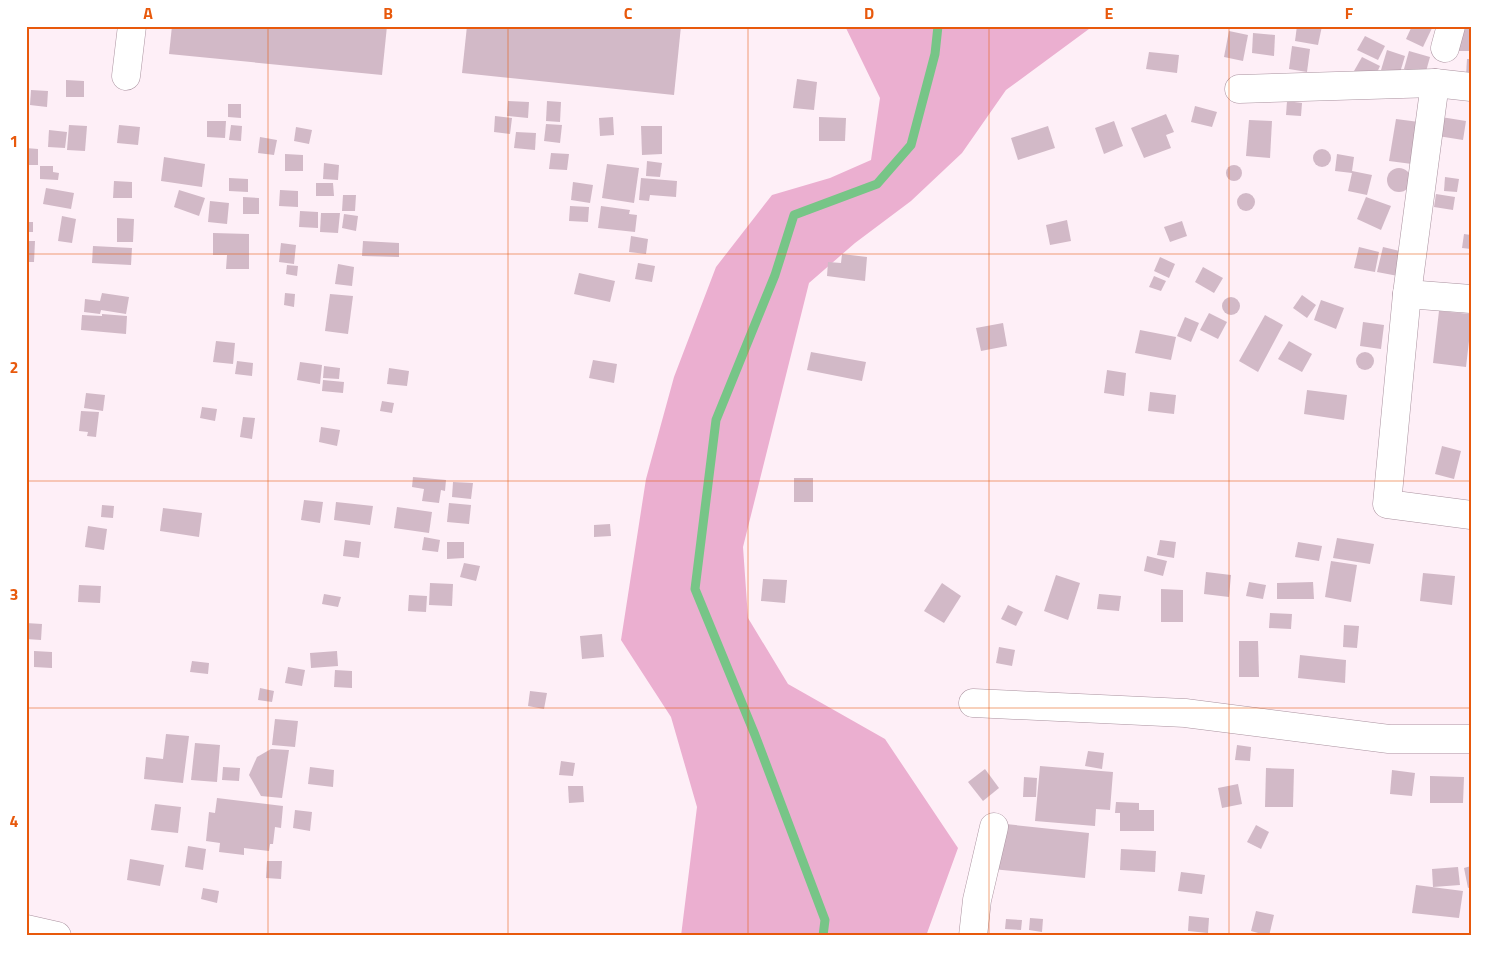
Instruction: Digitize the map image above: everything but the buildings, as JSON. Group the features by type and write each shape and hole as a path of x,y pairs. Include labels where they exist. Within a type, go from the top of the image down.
{"street":[{"path":"126,76 132,26"},
{"path":"1240,89 1435,83 1471,87"},
{"path":"1435,83 1407,294 1386,504 1471,515"},
{"path":"1407,294 1471,299"},
{"path":"973,703 1185,712 1389,739 1471,739"},
{"path":"973,936 977,900 994,827"},
{"path":"26,929 57,936"}],"shaded area":[{"path":"845,26 1093,26 1006,90 962,153 911,201 855,243 809,283 743,547 748,618 788,684 885,739 958,848 926,936 681,936 697,807 671,717 621,640 646,479 674,377 716,267 772,195 830,178 871,160 880,98"}],"waterway":[{"path":"823,936 825,920 755,735 695,589 716,420 775,275 794,215 877,184 911,145 935,54 938,26"}]}
